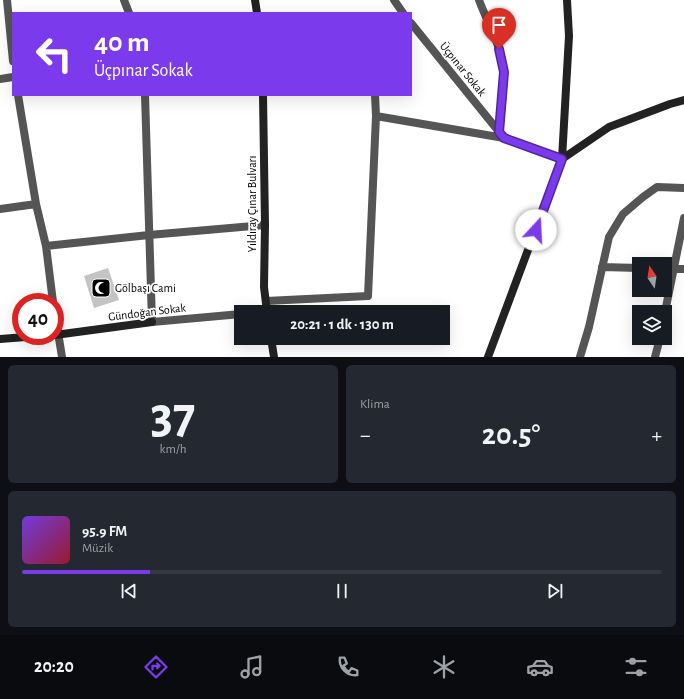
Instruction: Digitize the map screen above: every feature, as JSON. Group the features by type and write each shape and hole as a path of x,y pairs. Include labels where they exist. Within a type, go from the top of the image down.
{"street":[{"path":"7,0 12,51"},
{"path":"124,0 129,12"},
{"path":"255,0 257,12"},
{"path":"394,0 402,12"},
{"path":"479,0 499,49 504,72 501,135"},
{"path":"488,357 562,159 569,36 567,0"},
{"name":"Üçpınar Sokak","path":"412,24 501,135"},
{"path":"0,79 12,77"},
{"path":"18,96 36,204 46,246 52,293"},
{"path":"145,96 152,322"},
{"name":"Yıldıray Çınar Bulvarı","path":"263,96 265,225 264,287 266,305"},
{"path":"266,301 368,296 376,116 375,96"},
{"path":"562,159 608,127 684,100"},
{"path":"376,116 501,135 562,159"},
{"path":"580,357 589,327 610,237 623,214 657,186 684,188"},
{"path":"0,209 36,204"},
{"path":"672,258 684,218"},
{"path":"46,246 265,225"},
{"path":"602,267 632,268"},
{"path":"672,268 684,269"},
{"name":"Gündoğan Sokak","path":"64,334 152,322 234,315"},
{"path":"0,339 12,338"},
{"path":"59,345 62,357"},
{"path":"272,345 274,357"},
{"path":"655,357 658,345"}],"building":[{"name":"Gölbaşı Cami","path":"108,268 119,300 94,308 84,276"}],"place":[{"name":"Gölbaşı Cami","path":"101,288"}],"route":[{"path":"499,49 504,72 499,132 504,138 562,159 536,230"}]}
